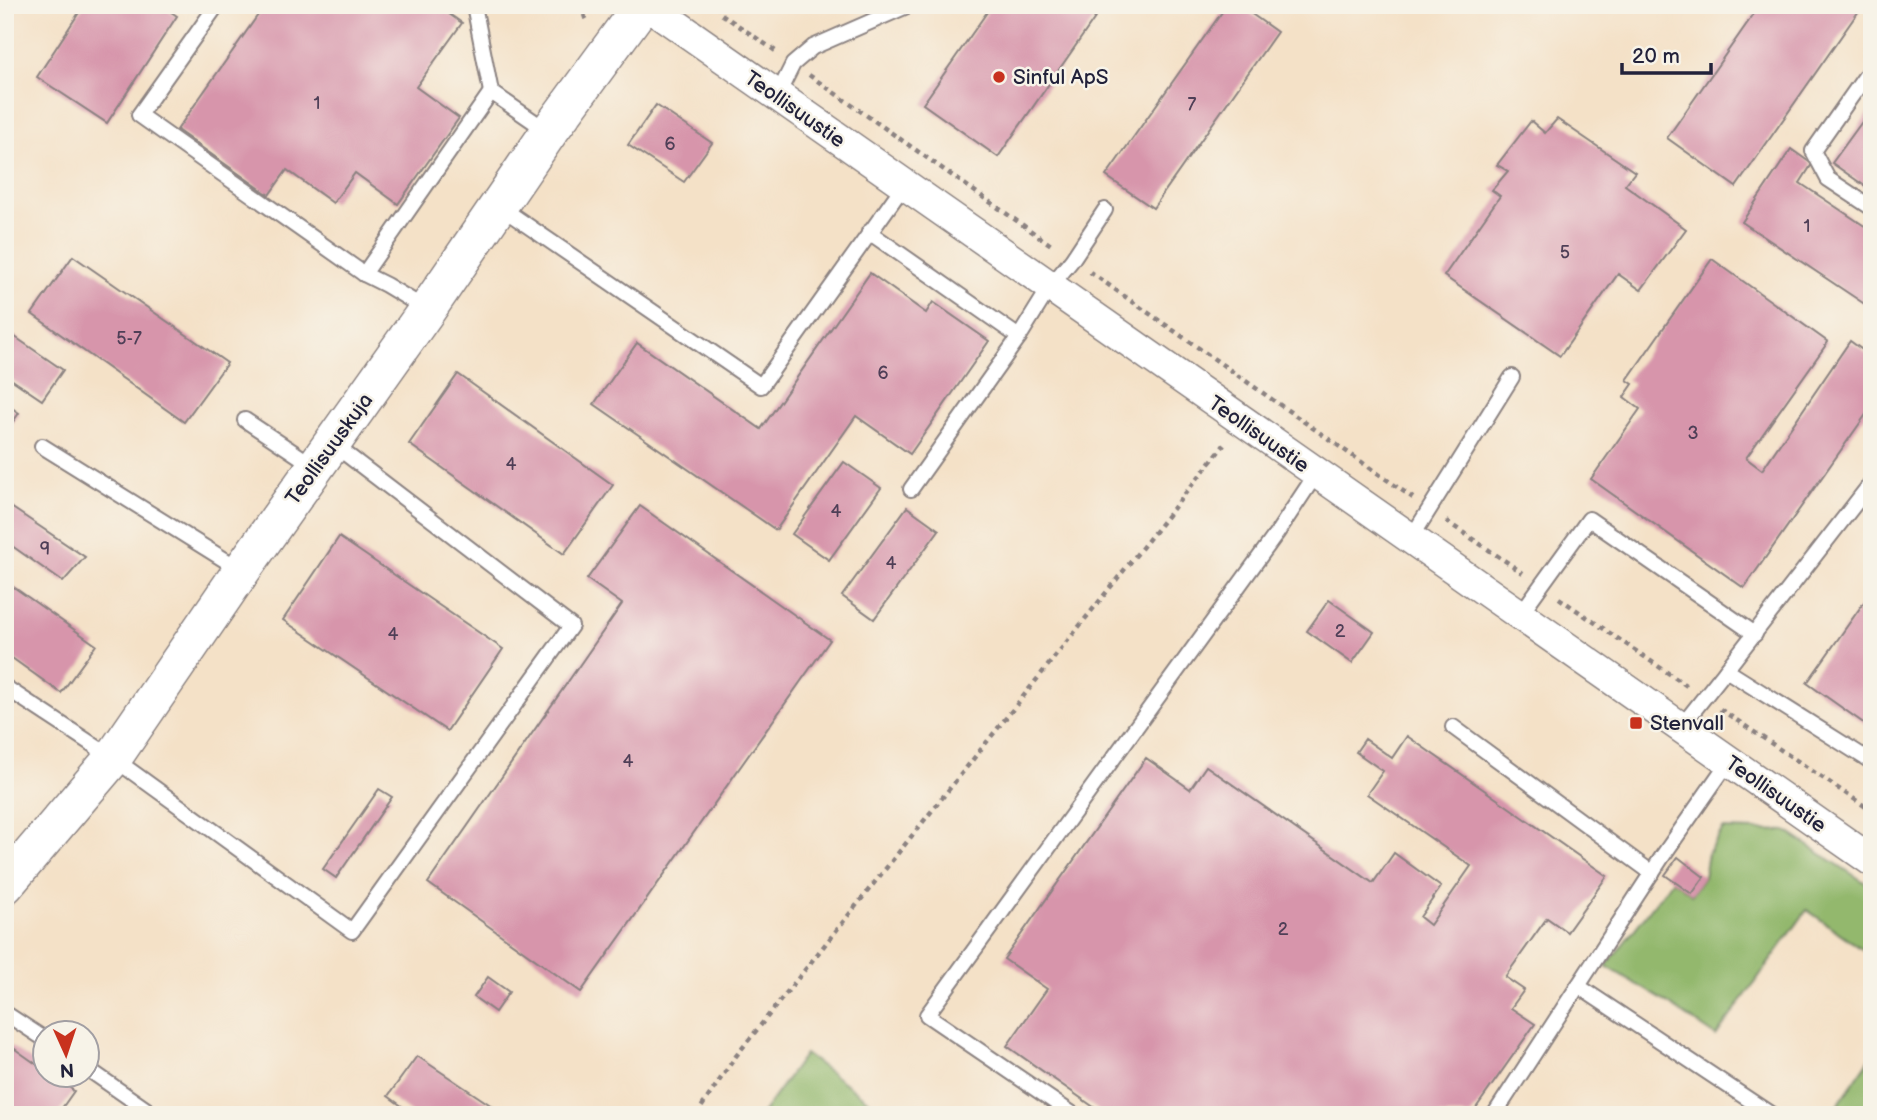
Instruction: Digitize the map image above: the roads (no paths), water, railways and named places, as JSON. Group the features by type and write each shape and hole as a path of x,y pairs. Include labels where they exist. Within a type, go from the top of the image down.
{"street":[{"name":"Teollisuuskuja","path":"5,885 113,758 549,132 642,5"},
{"name":"Teollisuustie","path":"648,5 1872,862"}],"lane":[{"path":"217,5 139,116 364,274 427,310"},
{"path":"474,5 491,92 549,132"},
{"path":"777,96 793,64 813,47 909,5"},
{"path":"1872,67 1812,151 1828,179 1872,208"},
{"path":"364,274 491,92"},
{"path":"499,206 761,386 904,185"},
{"path":"911,489 1105,210"},
{"path":"869,232 1019,337"},
{"path":"1410,540 1513,377"},
{"path":"5,687 113,758 352,932 571,626 324,455 245,420"},
{"path":"41,446 242,570"},
{"path":"1074,1115 928,1015 1278,533 1316,474"},
{"path":"1680,728 1872,482"},
{"path":"1519,616 1589,519 1755,634"},
{"path":"1726,670 1872,762"},
{"path":"1453,727 1652,873"},
{"path":"1494,1115 1652,873 1729,761"},
{"path":"1578,986 1772,1115"},
{"path":"5,1013 32,1031"},
{"path":"102,1079 154,1115"}],"place":[{"name":"Sinful ApS","path":"999,77"},
{"name":"Stenvall","path":"1636,723"}]}
